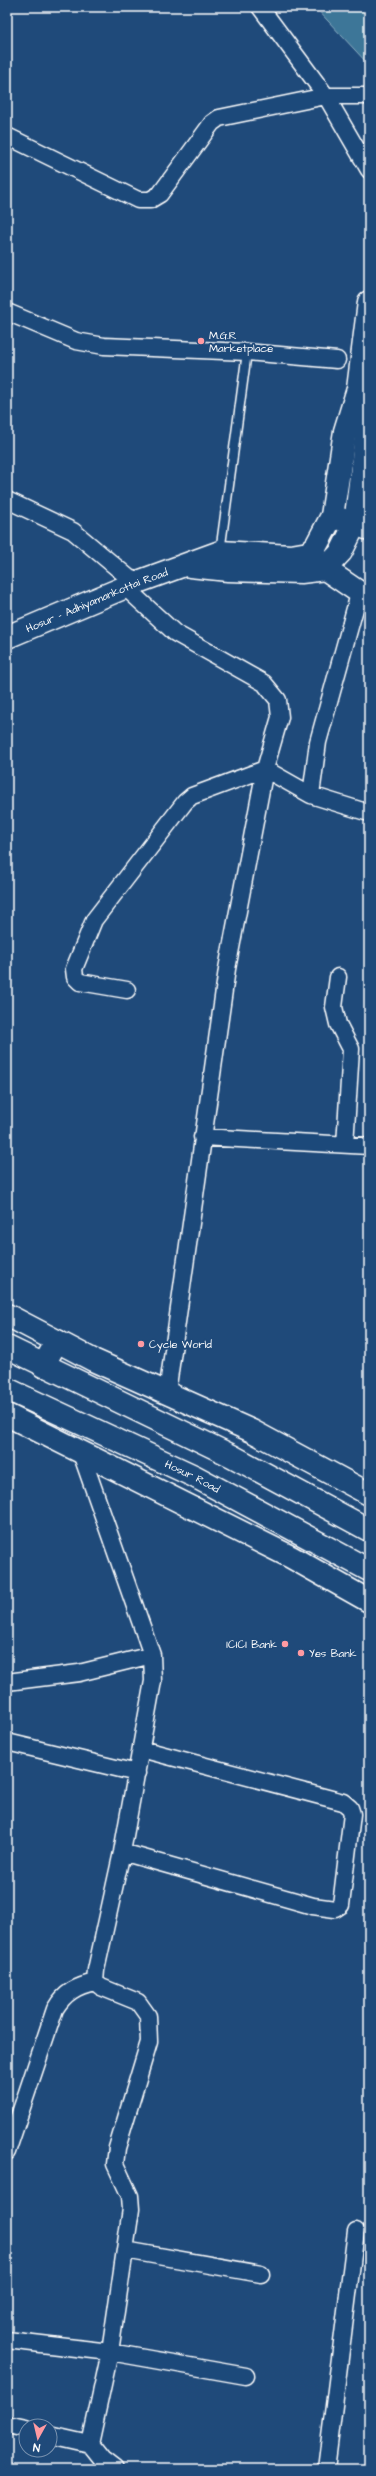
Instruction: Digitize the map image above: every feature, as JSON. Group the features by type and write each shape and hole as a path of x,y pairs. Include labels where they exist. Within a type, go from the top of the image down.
{"main road":[{"path":"364,596 325,568 308,553 316,546 332,516 344,431 358,389 369,302"},
{"path":"325,568 362,527 366,434 358,389"},
{"path":"332,516 362,527"},
{"name":"Hosur - Adhiyamankottai Road","path":"7,637 130,586 220,552 291,556 308,553"},
{"name":"Hosur - Adhiyamankottai Road","path":"186,565 228,570 301,572 325,568"},
{"path":"7,1315 93,1360 252,1430 369,1494"},
{"path":"46,1368 57,1341"},
{"path":"7,1347 46,1368 232,1456 369,1530"},
{"name":"Hosur Road","path":"9,1391 194,1476 369,1570"},
{"path":"7,1415 277,1549 369,1601"}],"street":[{"path":"260,7 326,96 369,170"},
{"path":"7,136 138,200 150,200 160,194 212,123 219,118 326,96 369,96"},
{"path":"7,312 76,341 104,346 247,352 337,360"},
{"path":"7,500 73,531 130,586 175,633 264,683 278,700 280,717 265,769 227,969 202,1137 168,1393"},
{"path":"311,795 318,742 364,596"},
{"path":"127,990 80,982 75,977 74,969 94,920 185,802 192,796 265,769 311,795 369,813"},
{"path":"338,977 334,1007 338,1024 351,1049 345,1145"},
{"path":"202,1137 369,1146"},
{"path":"81,1453 152,1655 152,1681 137,1773 122,1852 96,1970 96,1982 101,1987 138,2002 148,2016 149,2042 117,2148 115,2164 130,2196 131,2209 110,2352 90,2444"},
{"path":"7,1682 79,1673 152,1655"},
{"path":"7,1742 137,1773"},
{"path":"122,1852 313,1906 335,1909 341,1905 352,1814 350,1808 343,1802 141,1749"},
{"path":"7,2152 55,2009 62,1997 78,1986 96,1982"},
{"path":"326,2469 356,2231"},
{"path":"125,2250 261,2274"},
{"path":"7,2340 110,2352 246,2376"},
{"path":"7,2425 18,2427"},
{"path":"58,2437 90,2444 102,2459 114,2469"}],"lane":[{"path":"220,552 247,352"}],"water":[{"path":"315,7 367,7 368,64"}],"place":[{"name":"M.G.R Marketplace","path":"201,341"},
{"name":"Cycle World","path":"141,1344"},
{"name":"ICICI Bank","path":"285,1644"},
{"name":"Yes Bank","path":"301,1653"}]}
